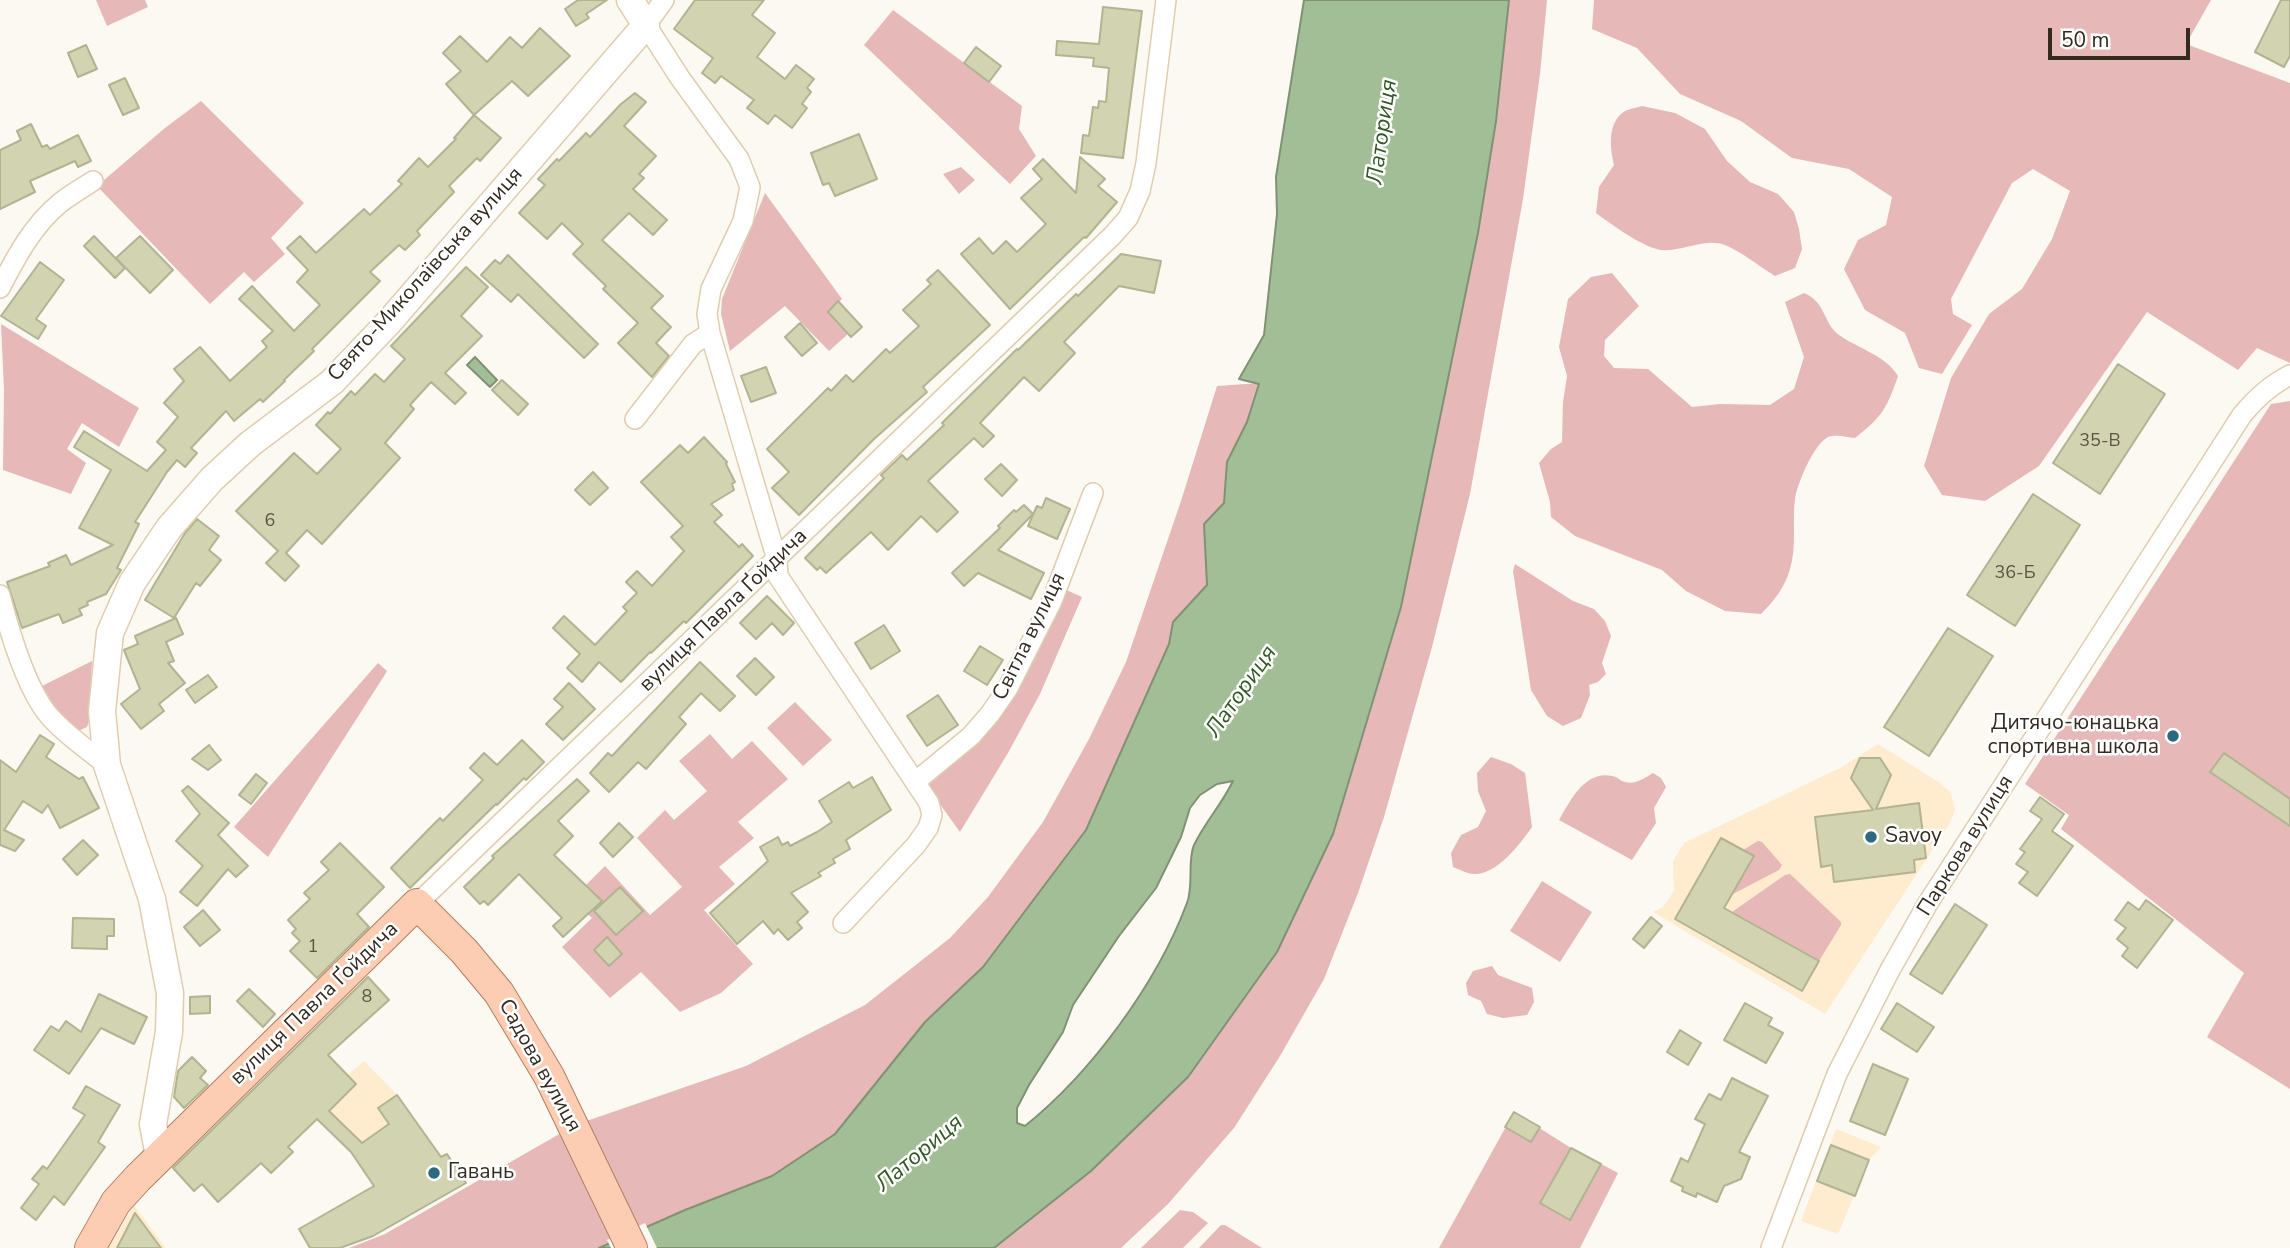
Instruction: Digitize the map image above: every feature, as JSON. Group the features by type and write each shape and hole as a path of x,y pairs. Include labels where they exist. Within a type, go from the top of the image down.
{"main road":[{"name":"Садова вулиця","path":"417,904 464,951 499,993 549,1076 632,1248"},
{"name":"вулиця Павла Ґойдича","path":"90,1248 116,1202 417,904"}],"street":[{"path":"630,0 680,78 739,159 750,187 743,221 711,289 707,314 710,333 777,560 778,576 929,803 932,815 928,828 916,845 843,923"},
{"name":"Свято-Миколаївська вулиця","path":"159,1157 153,1124 169,1032 170,993 152,899 107,765 102,711 110,633 132,583 169,528 212,479 250,444 332,382 389,322 646,25 664,0"},
{"name":"вулиця Павла Ґойдича","path":"417,904 777,560 1128,218 1140,191 1146,163 1166,0"},
{"path":"0,288 16,257 37,227 60,203 93,181"},
{"path":"635,419 693,344 710,333"},
{"name":"Паркова вулиця","path":"1771,1248 1837,1074 1928,903 2242,415 2257,397 2275,382 2290,375"},
{"name":"Світла вулиця","path":"915,782 971,736 1008,688 1052,601 1093,493"},
{"path":"0,595 16,647 37,697 51,718 107,765"}],"shaded area":[{"path":"96,0 145,0 148,7 107,26"},
{"path":"1509,0 1547,0 1523,199 1470,494 1432,647 1384,817 1324,979 1280,1056 1234,1128 1168,1204 1121,1248 994,1248 1091,1171 1188,1077 1333,834 1401,607 1478,233 1496,121"},
{"path":"1594,0 2211,0 2186,44 2290,83 2290,363 2257,348 2238,370 2147,312 2039,466 1985,501 1942,495 1924,466 1951,378 1989,314 2022,289 2052,239 2070,191 2033,169 2012,183 1951,299 1953,314 1972,325 1942,374 1919,368 1905,333 1865,310 1844,269 1858,240 1886,225 1892,197 1849,169 1792,158 1741,121 1680,94 1637,48 1592,29"},
{"path":"893,10 1022,106 1019,129 1036,156 1010,184 864,45"},
{"path":"201,101 304,203 271,238 285,254 254,282 244,272 210,304 97,186"},
{"path":"1642,106 1675,113 1705,129 1727,161 1750,182 1778,194 1794,212 1799,229 1802,249 1795,268 1775,276 1738,251 1718,243 1669,250 1653,248 1596,213 1599,187 1614,165 1611,136 1615,122 1625,111"},
{"path":"961,167 975,180 959,194 943,174"},
{"path":"765,193 842,299 828,312 848,334 829,351 785,306 730,351 721,314 722,299"},
{"path":"1612,273 1639,306 1605,340 1604,356 1614,368 1648,369 1692,407 1720,404 1770,405 1794,389 1804,357 1785,302 1804,293 1821,307 1830,325 1839,335 1879,357 1898,376 1887,404 1872,424 1855,438 1828,437 1812,455 1795,498 1790,569 1778,593 1761,614 1725,611 1686,591 1662,570 1575,536 1551,517 1550,502 1539,463 1551,449 1562,442 1567,376 1559,347 1568,299 1591,277"},
{"path":"1,324 139,408 119,447 82,423 67,449 86,463 71,494 3,470"},
{"path":"1260,383 1247,422 1227,462 1224,503 1204,524 1207,585 1173,622 1169,644 1086,830 983,967 925,1022 835,1134 772,1176 599,1248 349,1248 385,1234 575,1125 746,1066 865,1005 950,938 988,897 1043,822 1089,739 1126,662 1217,386"},
{"name":"Дитячо-юнацька спортивна школа","path":"2290,401 2290,1089 2207,1037 2244,973 2061,829 2069,815 2025,784 2271,404"},
{"path":"1515,564 1573,601 1594,609 1605,621 1611,636 1602,663 1606,674 1598,682 1589,685 1590,695 1581,718 1563,726 1547,716 1531,690 1513,571"},
{"path":"1062,588 1082,597 1040,694 960,832 924,782 994,718"},
{"path":"92,661 89,721 87,727 78,731 57,710 42,686"},
{"path":"378,663 387,671 268,857 234,827"},
{"path":"795,702 832,740 803,766 767,728"},
{"path":"710,734 732,759 752,741 788,779 738,822 754,838 719,867 735,884 704,910 753,964 721,993 680,1012 641,972 610,998 562,947 592,918 572,899 605,866 650,915 682,887 637,838 665,810 674,820 707,791 679,761"},
{"path":"1878,744 1940,783 1951,793 1955,810 1950,823 1825,1014 1653,912 1663,907 1674,891 1673,861 1684,843 1842,767"},
{"path":"1491,757 1511,764 1525,773 1532,827 1499,864 1483,873 1471,874 1453,867 1451,853 1461,835 1478,827 1486,811 1478,791 1477,773"},
{"path":"1653,773 1661,778 1666,787 1654,808 1656,823 1632,860 1559,820 1580,789 1594,778 1602,775 1613,776 1630,783"},
{"path":"1758,841 1762,842 1782,865 1779,870 1731,895 1753,856 1743,850"},
{"path":"1790,874 1841,922 1819,961 1732,912"},
{"path":"1542,881 1592,912 1560,962 1510,931"},
{"path":"1492,966 1498,975 1532,988 1534,1002 1527,1015 1503,1018 1487,1014 1481,1001 1468,995 1466,983 1473,971"},
{"path":"364,1061 397,1095 438,1151 375,1187 351,1152 314,1116 339,1067 348,1075"},
{"path":"1514,1112 1571,1148 1618,1173 1580,1248 1439,1248"},
{"path":"1836,1129 1881,1147 1869,1160 1838,1234 1801,1221"},
{"path":"134,1205 166,1248 109,1248"},
{"path":"1180,1210 1193,1212 1208,1223 1183,1248 1141,1248"},
{"path":"1221,1225 1225,1225 1262,1248 1199,1248"}],"water":[{"name":"Латориця","path":"1304,0 1509,0 1496,121 1478,233 1401,607 1333,834 1277,952 1188,1077 1091,1171 994,1248 599,1248 772,1176 835,1134 925,1022 983,967 1086,830 1169,644 1173,622 1207,585 1204,524 1224,503 1227,462 1247,422 1259,384 1239,379 1264,335 1277,214 1276,177","holes":["1233,781 1194,845 1187,903 1158,964 1140,994 1098,1053 1074,1080 1025,1126 1017,1123 1017,1108 1063,1032 1073,1005 1119,936 1156,888 1181,837 1190,808 1200,795 1217,784"]},
{"path":"475,357 497,380 490,387 467,365"}],"pier":[{"path":"645,1223 657,1248 611,1248 607,1240"}],"building":[{"path":"578,0 607,0 586,14 589,18 576,26 565,9"},
{"path":"695,0 764,0 752,15 775,33 757,57 785,79 796,65 814,79 807,88 811,92 802,104 807,108 792,128 775,115 768,124 747,108 754,100 721,76 715,83 702,73 713,58 674,29"},
{"path":"2281,0 2290,0 2290,56 2284,67 2255,52"},
{"path":"1103,7 1142,11 1123,158 1081,153 1083,135 1089,136 1093,107 1098,108 1099,101 1106,102 1109,68 1093,66 1094,58 1056,55 1057,41 1099,44"},
{"path":"540,28 570,56 528,96 512,81 474,115 446,84 461,71 443,53 460,36 487,62 510,37 522,48"},
{"path":"86,45 97,69 78,77 68,53"},
{"path":"976,47 1001,66 989,82 964,63"},
{"path":"125,78 139,108 123,115 109,85"},
{"path":"635,93 646,102 624,126 656,156 639,174 644,178 633,189 667,220 653,235 629,213 602,240 663,296 651,308 671,327 656,343 669,356 652,377 618,343 638,323 603,289 606,286 573,254 583,244 562,223 547,239 519,213 545,185 538,179 557,159 559,161 586,133 590,137"},
{"path":"474,115 501,138 480,161 477,158 449,186 454,192 417,231 420,235 405,250 399,245 370,272 380,281 312,349 314,351 285,381 263,402 260,399 234,421 226,411 191,448 197,453 185,467 177,460 135,522 139,524 117,568 121,570 106,594 87,602 88,605 79,609 82,615 63,623 59,614 22,628 7,582 50,566 48,563 66,555 71,565 113,545 79,528 111,470 74,447 84,431 147,471 166,450 157,442 178,417 164,403 184,381 174,369 200,347 230,381 267,347 262,341 273,331 239,299 252,286 294,331 320,305 297,282 308,270 287,248 300,236 316,253 364,209 370,215 402,184 398,181 419,158 428,167 456,139 454,138"},
{"path":"31,124 42,147 47,145 50,149 78,135 91,161 78,167 75,161 30,181 35,192 0,209 0,150 21,140 17,131"},
{"path":"859,134 877,179 835,196 829,183 823,185 811,153"},
{"path":"1080,157 1105,179 1098,186 1117,202 1086,238 1010,309 961,254 979,238 993,254 1006,241 1017,252 1046,224 1021,198 1042,179 1033,169 1043,159 1076,193"},
{"path":"94,236 125,268 115,278 84,246"},
{"path":"140,236 173,270 150,293 116,258"},
{"path":"1121,254 1161,261 1154,293 1119,286 1064,342 1075,353 1039,391 1024,377 980,423 994,436 983,447 974,438 928,481 958,512 937,532 921,516 888,550 871,532 826,573 820,567 817,570 805,558 884,478 881,475 902,455 907,460 1017,349"},
{"path":"508,255 598,344 584,358 518,294 511,302 481,275 495,260 500,264"},
{"path":"40,262 64,280 36,319 46,326 38,339 1,316"},
{"path":"466,267 488,287 461,316 482,336 445,373 466,393 455,404 431,382 410,405 414,409 385,443 400,458 322,544 307,530 286,553 299,566 285,581 266,563 278,551 236,511 294,453 317,474 341,449 316,425 351,391 355,395 375,374 384,382 405,359 391,346"},
{"path":"938,270 990,325 923,387 927,392 874,439 799,515 772,488 789,472 767,449 828,388 831,391 846,375 853,382 886,349 890,353 919,326 903,310 931,284 927,280"},
{"path":"838,301 862,327 851,337 828,312"},
{"path":"800,323 817,343 802,356 785,337"},
{"path":"2118,364 2165,394 2100,494 2053,463"},
{"path":"766,367 776,393 751,402 741,376"},
{"path":"502,380 528,404 518,415 492,390"},
{"path":"704,437 727,462 735,482 732,484 734,490 711,504 722,515 714,522 739,547 742,544 753,556 686,623 684,621 621,682 599,662 582,682 567,668 580,654 553,628 564,616 595,645 627,611 623,607 637,593 626,582 637,571 652,586 684,551 671,537 683,526 641,482 680,445 688,453"},
{"path":"1001,464 1017,480 1002,496 985,479"},
{"path":"593,472 608,488 590,505 575,490"},
{"path":"2033,494 2080,525 2015,626 1967,595"},
{"path":"1046,498 1070,509 1057,539 1028,526 1037,506 1042,508"},
{"path":"1024,505 1033,514 998,550 1044,573 1031,599 978,573 964,586 952,573 1000,528 998,526 1014,510 1016,512"},
{"path":"197,519 219,536 209,550 221,560 200,586 196,583 174,618 145,600 185,533"},
{"path":"767,596 794,623 783,635 772,623 756,639 740,623"},
{"path":"176,618 183,634 166,642 174,661 168,663 185,683 159,704 164,711 141,729 121,704 140,689 124,650 138,644 135,636"},
{"path":"884,625 900,651 871,669 855,643"},
{"path":"1948,628 1993,656 1929,756 1884,727"},
{"path":"980,646 1003,660 987,685 964,671"},
{"path":"755,658 774,677 756,695 737,676"},
{"path":"700,662 735,696 720,711 701,693 679,717 686,724 646,769 638,762 609,792 590,773 608,753 612,756"},
{"path":"208,675 217,687 195,703 186,690"},
{"path":"569,683 595,709 563,740 546,724 563,707 554,699"},
{"path":"938,695 958,725 927,746 907,716"},
{"path":"40,735 54,744 46,757 79,779 83,777 99,808 60,828 48,805 42,813 23,801 4,830 24,840 15,851 0,845 0,760 16,772"},
{"path":"522,740 544,762 496,804 410,888 391,868 440,818 443,821 483,780 470,768 484,753 497,765"},
{"path":"209,745 221,760 208,770 192,759"},
{"path":"2224,753 2290,799 2290,826 2210,772"},
{"name":"Savoy","path":"1860,758 1880,758 1891,775 1876,809 1919,803 1926,858 1914,860 1915,872 1834,882 1832,865 1821,867 1815,817 1873,810 1851,778"},
{"path":"256,774 267,783 251,804 239,795"},
{"path":"872,777 891,810 846,840 850,849 833,859 835,863 818,873 821,876 791,893 808,912 797,922 802,928 788,940 778,929 774,934 763,921 737,944 710,913 768,861 760,847 778,837 782,845 788,842 790,846 817,832 832,822 819,801 849,782 853,788"},
{"path":"577,779 589,791 558,821 573,836 554,855 602,901 563,937 553,926 562,918 519,874 488,905 484,901 480,904 464,887 494,858 492,856"},
{"path":"188,786 229,823 218,835 248,866 236,877 228,869 197,906 180,892 203,866 176,841 200,814 182,791"},
{"path":"2040,797 2064,814 2052,831 2073,846 2037,896 2019,883 2028,872 2016,864 2025,852 2020,849 2042,819 2030,811"},
{"path":"619,823 633,837 613,857 600,843"},
{"path":"1721,838 1754,856 1724,908 1819,961 1802,991 1675,919"},
{"path":"83,840 98,855 77,875 63,859"},
{"path":"340,843 384,887 357,914 369,927 317,978 290,951 300,941 292,933 296,929 288,920 310,899 304,893 329,870 321,862"},
{"path":"620,887 643,911 616,935 594,911"},
{"path":"2146,900 2173,920 2137,968 2122,956 2128,948 2117,939 2126,928 2115,920 2128,902 2139,910"},
{"path":"1955,904 1987,925 1942,994 1910,974"},
{"path":"203,910 220,930 200,946 184,927"},
{"path":"1651,917 1662,926 1644,948 1633,939"},
{"path":"73,918 114,919 114,936 107,936 107,949 72,948"},
{"path":"607,937 622,954 609,966 594,950"},
{"path":"368,977 389,1000 328,1055 356,1084 329,1111 362,1143 389,1124 378,1108 397,1095 441,1157 447,1154 466,1183 373,1236 340,1248 310,1248 299,1229 374,1186 351,1152 317,1119 288,1147 293,1152 271,1173 261,1163 218,1202 202,1184 194,1191 173,1168"},
{"path":"249,989 275,1014 263,1027 237,1001"},
{"path":"99,994 147,1017 134,1044 101,1028 69,1074 34,1050 51,1026 59,1031 66,1021 81,1032"},
{"path":"210,996 210,1013 190,1014 190,997"},
{"path":"1745,1003 1772,1018 1768,1025 1783,1033 1766,1063 1724,1040"},
{"path":"1897,1003 1934,1027 1917,1052 1881,1029"},
{"path":"1680,1030 1701,1043 1688,1065 1667,1052"},
{"path":"192,1057 206,1071 200,1078 208,1085 184,1108 174,1097 178,1071"},
{"path":"1873,1064 1908,1079 1885,1135 1850,1121"},
{"path":"1732,1078 1768,1096 1739,1152 1750,1157 1741,1179 1724,1186 1717,1202 1697,1193 1696,1197 1682,1191 1683,1187 1671,1181 1681,1158 1688,1162 1705,1124 1695,1119 1709,1094 1721,1100"},
{"path":"86,1086 120,1105 98,1142 105,1147 64,1205 54,1196 36,1220 21,1208 39,1184 32,1179 43,1166 47,1169 85,1115 73,1108"},
{"path":"1514,1112 1540,1127 1531,1142 1505,1127"},
{"path":"1831,1145 1869,1160 1855,1196 1817,1181"},
{"path":"1571,1148 1601,1164 1570,1220 1540,1203"},
{"path":"135,1213 161,1248 117,1248"}],"place":[{"name":"Дитячо-юнацька спортивна школа","path":"2173,736"},
{"name":"Savoy","path":"1871,837"},
{"name":"Гавань","path":"434,1173"}]}
